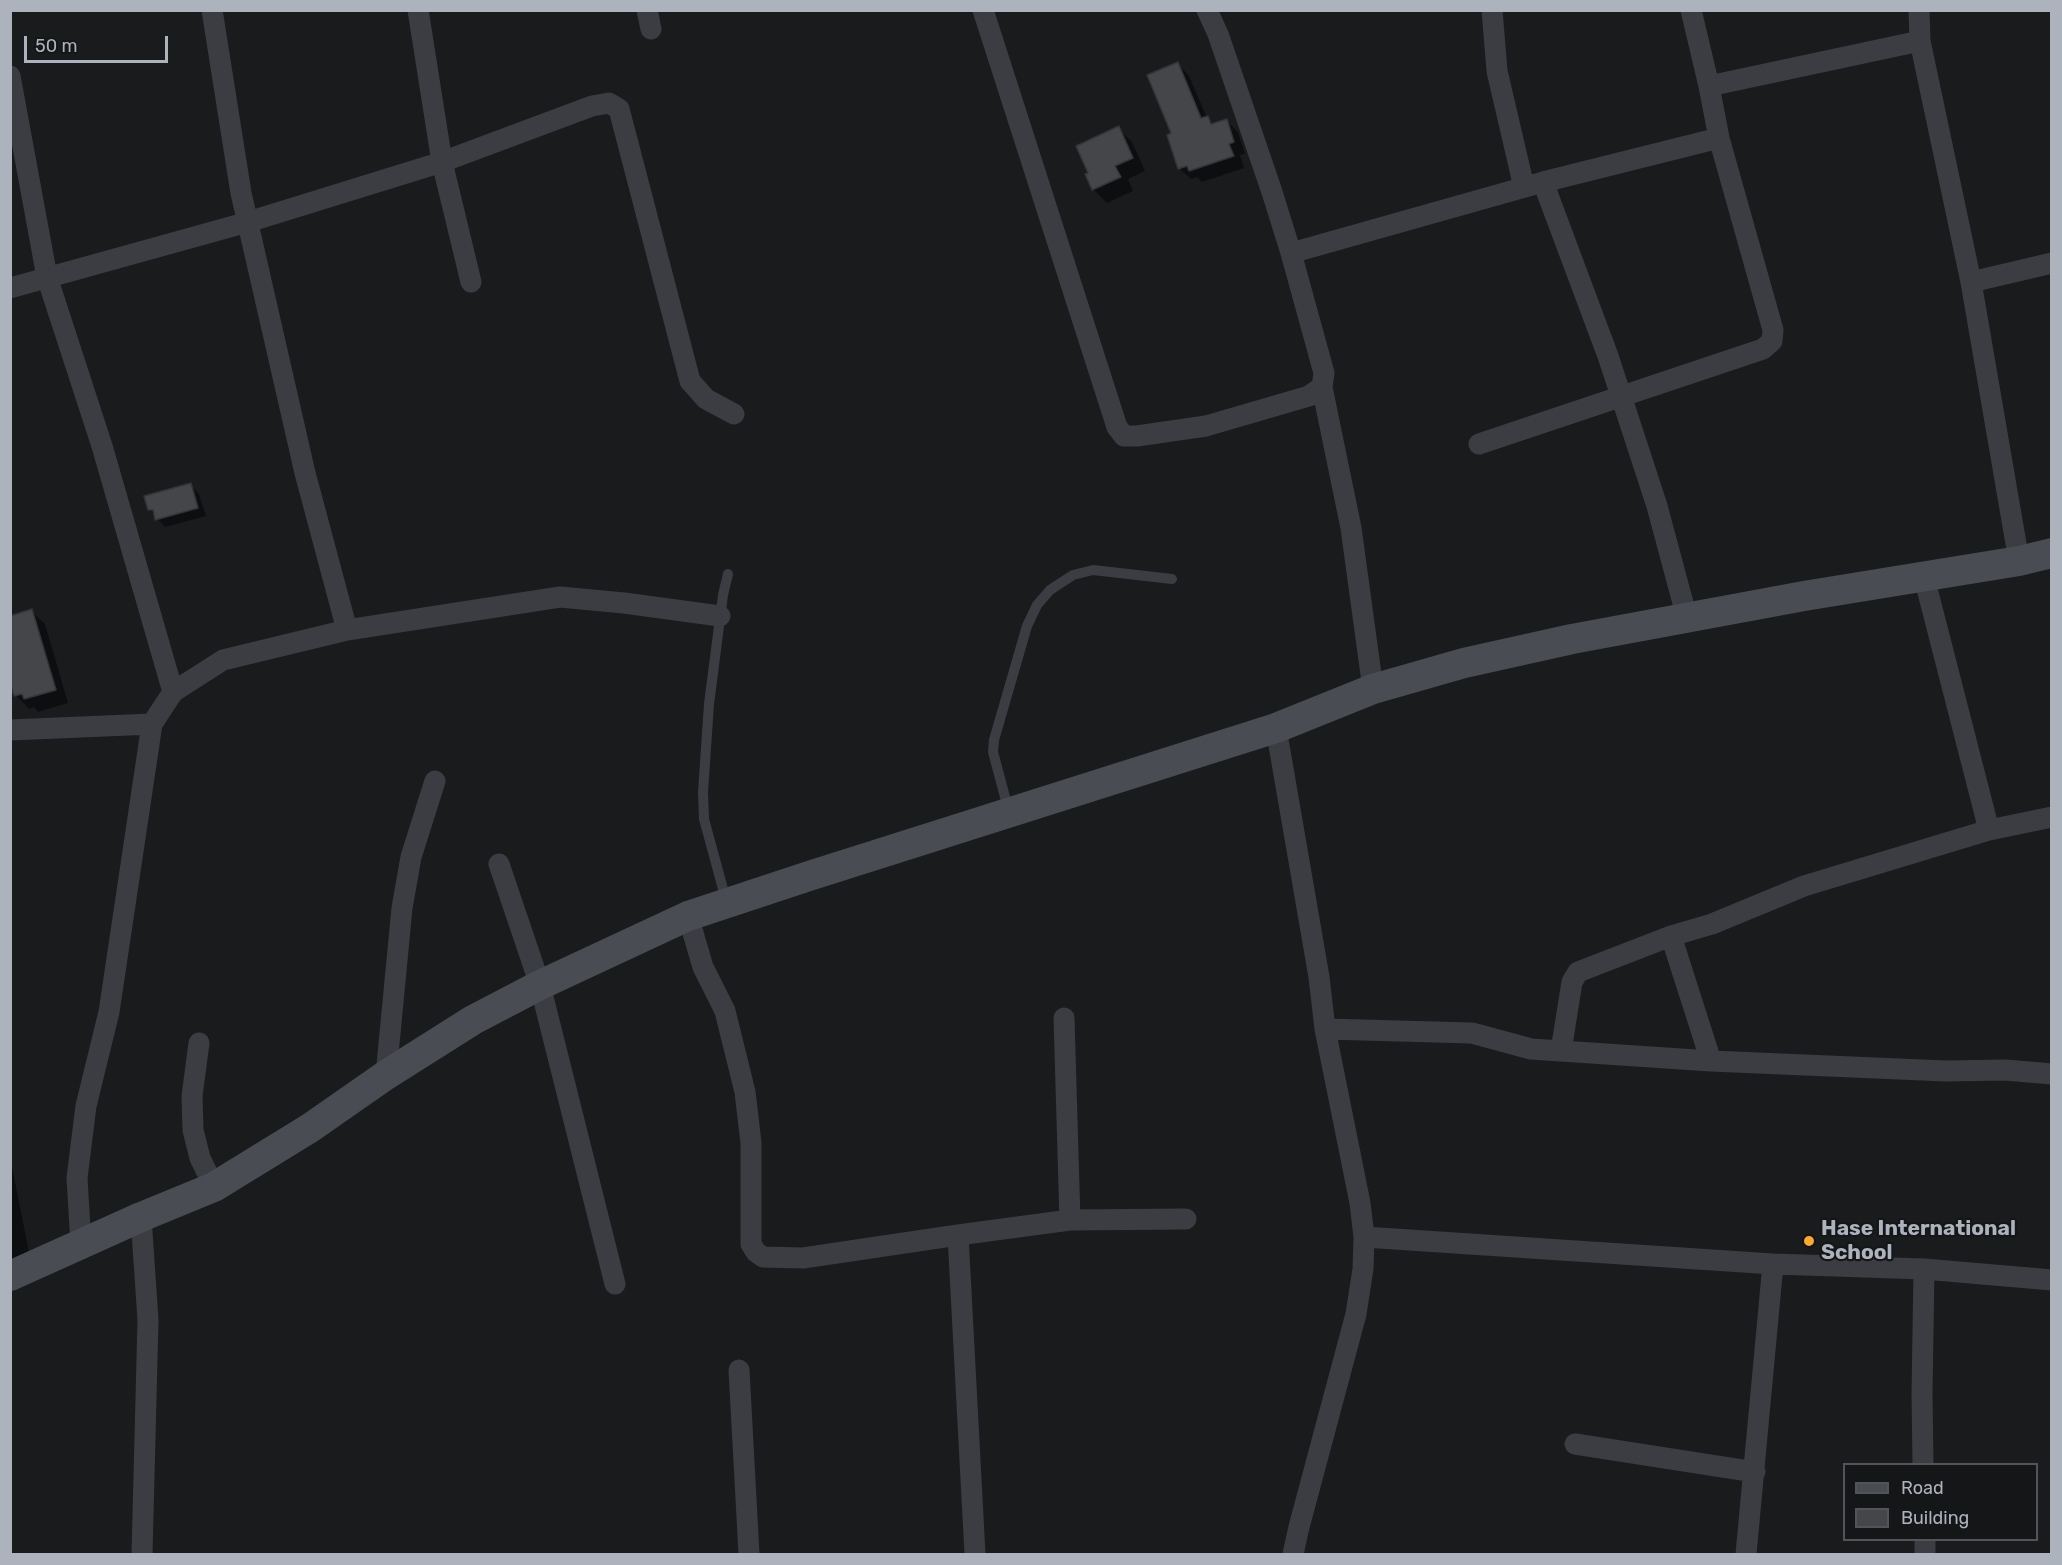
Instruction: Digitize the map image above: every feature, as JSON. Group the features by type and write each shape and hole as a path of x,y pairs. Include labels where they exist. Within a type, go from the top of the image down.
{"street":[{"path":"212,10 241,193 305,472 346,630"},
{"path":"418,10 442,162 471,282"},
{"path":"983,10 1117,427 1124,436 1206,426 1309,396 1322,387"},
{"path":"1208,10 1291,253 1324,373 1322,387 1351,528 1373,689"},
{"path":"1492,10 1497,71 1533,184 1620,395 1657,506 1687,618"},
{"path":"1479,444 1763,349 1772,341 1773,330 1719,138 1690,10"},
{"path":"1918,10 1920,41 1971,282 2019,561"},
{"path":"1709,86 1920,41"},
{"path":"10,76 46,277 102,446 173,693"},
{"path":"10,288 248,222 442,162 592,106 609,103 619,110 690,381 706,399 734,414"},
{"path":"1291,253 1533,184 1719,138"},
{"path":"1971,282 2052,263"},
{"path":"10,1276 214,1187 310,1128 386,1075 473,1020 540,985 688,916 1276,728 1373,689 1464,663 1572,639 2019,561 2052,553"},
{"path":"1924,576 1989,830"},
{"path":"81,1245 77,1178 86,1106 109,1012 152,724 173,693 223,660 346,630 560,597 720,616"},
{"path":"10,730 152,724"},
{"path":"1276,728 1319,977 1325,1029 1360,1203 1364,1237 1363,1269 1356,1314 1293,1554"},
{"path":"386,1075 402,908 411,857 435,781"},
{"path":"1561,1052 1572,982 1578,972 1671,936 1712,924 1804,886 1989,830 2052,817"},
{"path":"498,864 540,985 615,1284"},
{"path":"688,916 703,967 725,1011 745,1092 751,1143 751,1244 763,1257 803,1258 1070,1220 1186,1219"},
{"path":"1671,936 1712,1061"},
{"path":"1064,1018 1070,1220"},
{"path":"1325,1029 1472,1033 1512,1045 1561,1052 1712,1061 1946,1071 2005,1070 2052,1074"},
{"path":"200,1043 192,1096 192,1130 200,1158 214,1187"},
{"path":"141,1217 148,1320 142,1554"},
{"path":"958,1235 975,1554"},
{"path":"1364,1237 1773,1264 1924,1269 2052,1280"},
{"path":"1746,1554 1773,1264"},
{"path":"1923,1463 1924,1269"},
{"path":"739,1370 749,1554"},
{"path":"1575,1444 1755,1472"}],"lane":[{"path":"1009,813 993,752 994,740 1027,626 1037,605 1050,590 1073,575 1093,570 1172,579"},
{"path":"727,904 704,819 703,801 709,704 720,616 728,574"}],"building":[{"path":"1178,62 1201,118 1208,116 1211,124 1227,119 1234,142 1229,144 1234,156 1189,171 1187,166 1178,169 1167,135 1171,133 1147,75"},
{"path":"1119,126 1133,158 1115,166 1121,177 1092,190 1085,174 1088,173 1076,146"},
{"path":"191,483 198,508 155,520 153,510 148,510 144,496"},
{"path":"32,609 56,690 24,699 22,694 14,696 10,683 10,616"}],"place":[{"name":"Hase International School","path":"1809,1241"}]}
